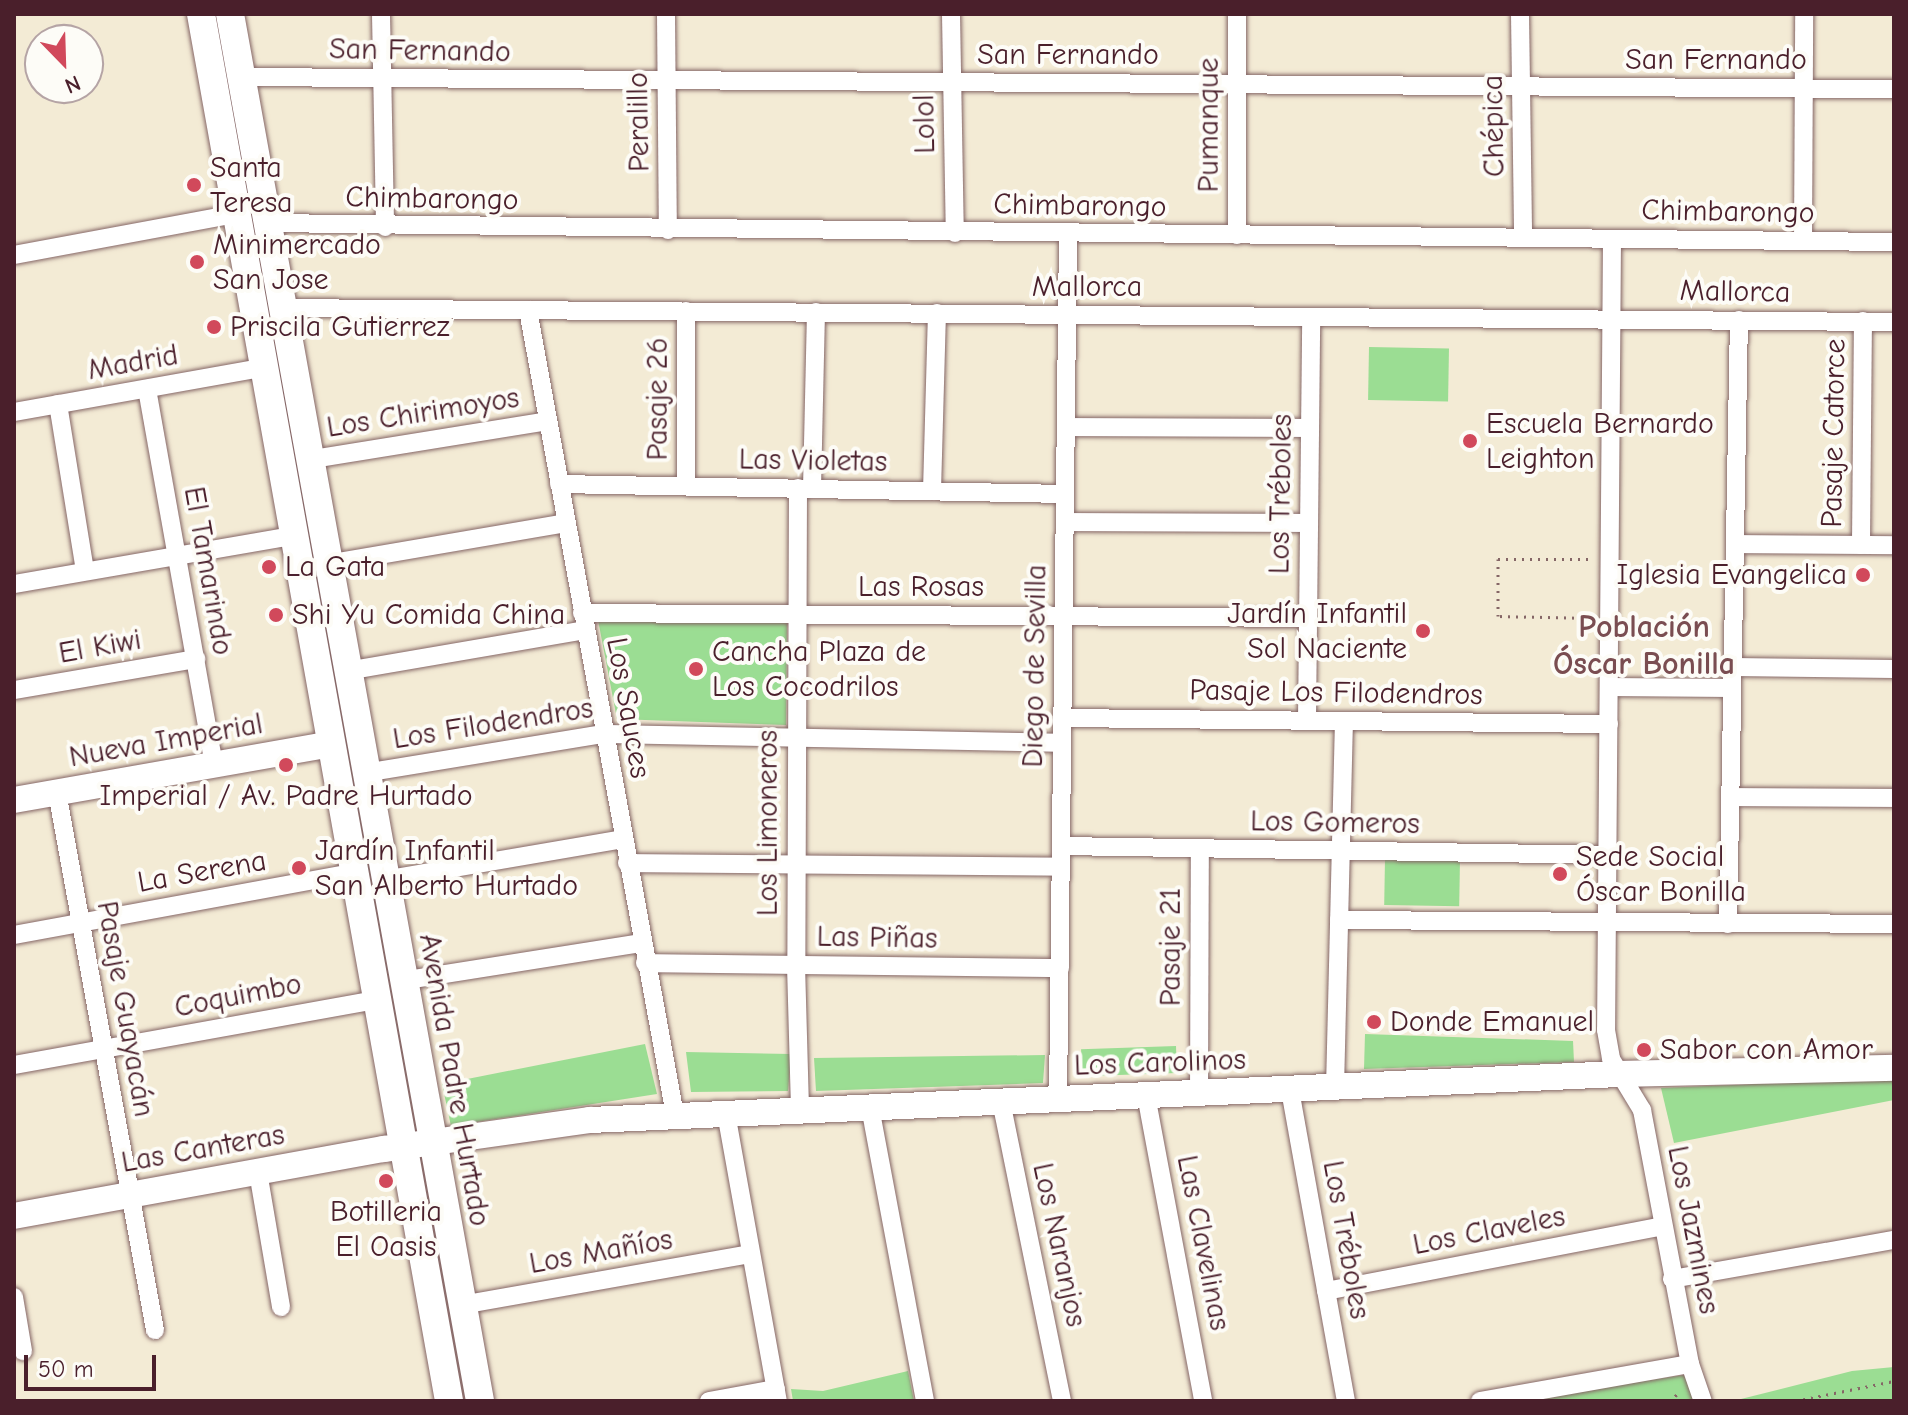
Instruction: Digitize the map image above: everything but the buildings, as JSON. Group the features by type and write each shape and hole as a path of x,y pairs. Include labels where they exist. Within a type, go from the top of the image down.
{"main road":[{"name":"Avenida Padre Hurtado","path":"201,14 261,368 377,1000 461,1305 480,1401"},
{"name":"Avenida Padre Hurtado","path":"230,14 401,981 417,1146 449,1401"}],"street":[{"path":"381,14 385,227"},
{"name":"Peralillo","path":"666,14 668,230"},
{"name":"Lolol","path":"951,14 955,233"},
{"name":"Pumanque","path":"1237,14 1237,235"},
{"name":"Chépica","path":"1520,14 1523,238"},
{"path":"1803,241 1804,14"},
{"name":"San Fernando","path":"242,77 1894,89"},
{"path":"14,255 236,214"},
{"name":"Chimbarongo","path":"266,223 385,227 1894,242"},
{"name":"Diego de Sevilla","path":"1058,1099 1068,233"},
{"name":"Los Jazmines","path":"1612,239 1606,1030 1620,1074 1642,1110 1672,1279 1690,1364 1703,1401"},
{"name":"Mallorca","path":"280,308 1894,322"},
{"name":"Los Sauces","path":"528,310 641,943 675,1115"},
{"name":"Pasaje 26","path":"686,311 686,486"},
{"name":"Los Limoneros","path":"800,1110 796,965 798,615 816,312"},
{"path":"932,491 937,313"},
{"name":"Los Tréboles","path":"1307,720 1311,317"},
{"path":"1728,924 1739,320"},
{"name":"Pasaje Catorce","path":"1861,545 1863,321"},
{"name":"Madrid","path":"14,412 261,368"},
{"name":"El Tamarindo","path":"147,389 214,764"},
{"path":"58,404 85,571"},
{"name":"Los Chirimoyos","path":"307,460 548,421"},
{"path":"1066,427 1310,428"},
{"name":"Las Violetas","path":"559,484 1065,494"},
{"path":"1065,522 1309,523"},
{"path":"326,564 566,523"},
{"path":"14,584 291,536"},
{"path":"1735,544 1894,545"},
{"name":"Las Rosas","path":"346,671 584,621 798,615 1308,618"},
{"name":"El Kiwi","path":"14,690 196,659"},
{"path":"1733,667 1894,669"},
{"path":"1609,687 1732,688"},
{"name":"Pasaje Los Filodendros","path":"1063,718 1609,724"},
{"path":"1335,1088 1344,721"},
{"name":"Los Filodendros","path":"365,773 604,734 1062,743"},
{"name":"Nueva Imperial","path":"14,800 330,744"},
{"name":"Pasaje Guayacán","path":"57,792 155,1330"},
{"path":"1730,797 1894,798"},
{"path":"383,880 623,839"},
{"name":"Los Gomeros","path":"1061,846 1608,855"},
{"name":"Pasaje 21","path":"1199,1093 1200,848"},
{"path":"627,863 1061,867"},
{"name":"La Serena","path":"14,935 353,873"},
{"path":"1339,920 1894,924"},
{"path":"401,981 641,943"},
{"name":"Las Piñas","path":"645,963 1060,968"},
{"name":"Coquimbo","path":"14,1065 377,1000"},
{"name":"Los Carolinos","path":"417,1146 590,1120 675,1115 1620,1074 1894,1068"},
{"name":"Los Tréboles","path":"1290,1090 1346,1401"},
{"name":"Las Clavelinas","path":"1146,1095 1203,1401"},
{"name":"Los Naranjos","path":"1001,1101 1062,1401"},
{"path":"870,1107 925,1401"},
{"path":"709,1401 777,1395 726,1113"},
{"name":"Las Canteras","path":"14,1216 417,1146"},
{"path":"258,1172 281,1307"},
{"name":"Los Claveles","path":"1326,1291 1663,1226"},
{"path":"1672,1279 1894,1240"},
{"name":"Los Mañíos","path":"461,1305 751,1254"},
{"path":"14,1297 23,1351"},
{"path":"1480,1401 1690,1364"}],"path":[{"path":"1610,559 1498,559 1498,616 1610,618"},
{"path":"1795,1401 1894,1381"}],"green space":[{"path":"1369,347 1449,348 1448,401 1368,400"},
{"path":"787,616 786,725 617,719 598,620"},
{"path":"1385,859 1460,860 1459,906 1384,905"},
{"path":"1365,1034 1573,1041 1574,1062 1364,1069"},
{"path":"645,1044 657,1094 451,1126 442,1084"},
{"path":"1176,1046 1177,1073 1082,1076 1081,1049"},
{"path":"686,1052 791,1054 788,1091 691,1092"},
{"path":"1045,1055 1043,1083 816,1091 814,1058"},
{"path":"1894,1078 1894,1100 1674,1143 1661,1088"},
{"path":"1894,1367 1894,1401 1733,1401 1852,1371"},
{"path":"908,1371 914,1401 793,1401 791,1389 823,1391"},
{"path":"1684,1375 1696,1401 1510,1401"}],"place":[{"name":"Santa Teresa","path":"194,185"},
{"name":"Minimercado San Jose","path":"197,262"},
{"name":"Priscila Gutierrez","path":"214,327"},
{"name":"Escuela Bernardo Leighton","path":"1470,441"},
{"name":"La Gata","path":"269,567"},
{"name":"Iglesia Evangelica","path":"1863,575"},
{"name":"Shi Yu Comida China","path":"276,615"},
{"name":"Jardín Infantil Sol Naciente","path":"1423,631"},
{"name":"Cancha Plaza de Los Cocodrilos","path":"696,669"},
{"name":"Imperial / Av. Padre Hurtado","path":"286,765"},
{"name":"Jardín Infantil San Alberto Hurtado","path":"299,868"},
{"name":"Sede Social Óscar Bonilla","path":"1560,874"},
{"name":"Donde Emanuel","path":"1374,1022"},
{"name":"Sabor con Amor","path":"1644,1050"},
{"name":"Botilleria El Oasis","path":"386,1181"}],"district":[{"name":"Población Óscar Bonilla","path":"1644,646"}]}
